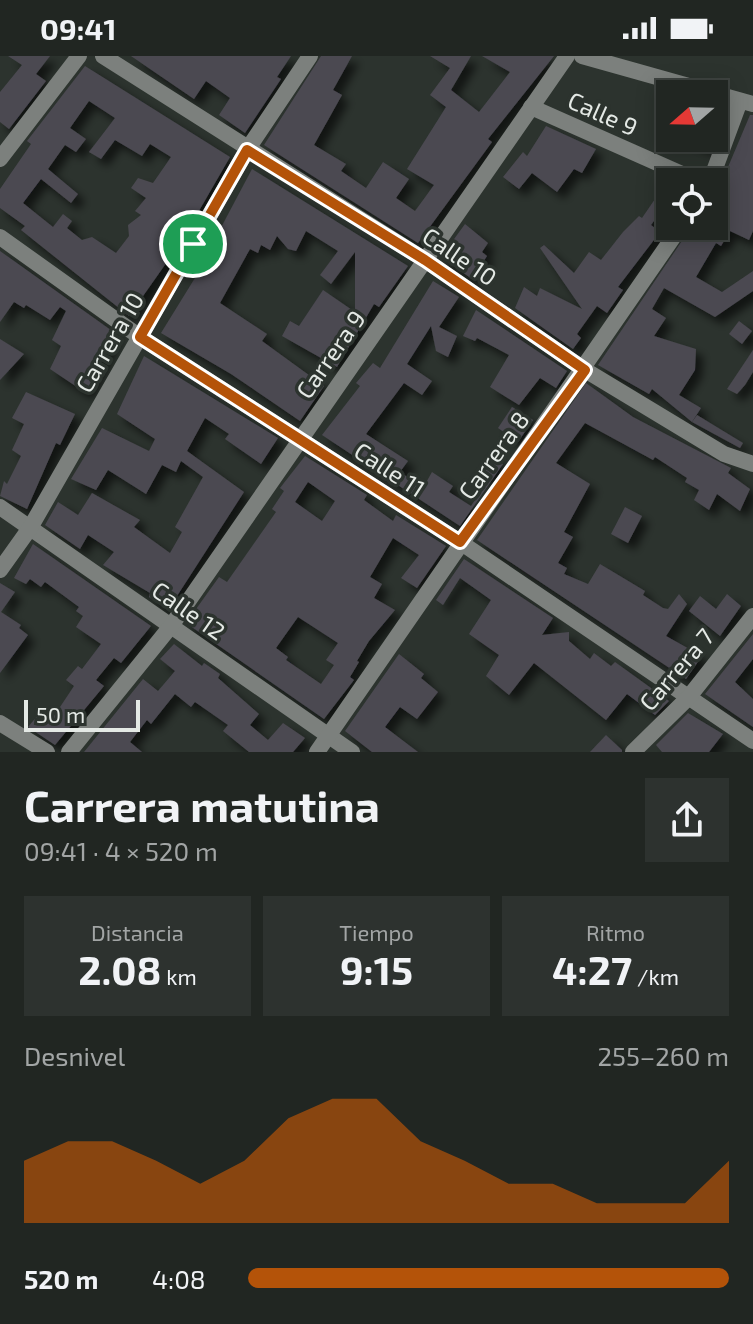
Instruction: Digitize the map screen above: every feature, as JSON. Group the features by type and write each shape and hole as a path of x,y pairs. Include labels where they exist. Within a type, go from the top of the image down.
{"street":[{"path":"0,159 79,56"},
{"name":"Calle 10","path":"103,56 425,260 585,370 724,454 753,464"},
{"name":"Carrera 10","path":"0,570 30,528 247,150 310,56"},
{"name":"Carrera 9","path":"69,752 171,626 567,56"},
{"name":"Calle 9","path":"589,57 746,102"},
{"path":"716,168 746,102"},
{"name":"Calle 9","path":"531,107 668,168"},
{"name":"Calle 11","path":"0,237 140,337 460,542 753,741"},
{"name":"Carrera 8","path":"317,752 331,737 460,542 585,370 672,240"},
{"name":"Calle 12","path":"0,507 352,752"},
{"name":"Carrera 7","path":"633,752 688,698 753,616"},
{"path":"0,723 47,752"}],"building":[{"path":"8,56 50,56 36,74 46,81 9,129 0,122 0,92 22,65"},
{"path":"131,56 291,56 277,77 281,79 245,133 219,115 230,98 206,81 194,99"},
{"path":"321,56 352,56 333,90 342,95 314,145 346,164 341,171 366,188 383,162 409,179 396,198 415,211 434,185 407,169 446,107 430,95 450,68 430,56 471,56 451,90 479,112 510,72 482,56 554,56 488,139 492,142 418,243 264,145"},
{"path":"85,66 230,157 181,242 129,316 21,230 25,226 0,208 0,189 31,144 27,141","holes":["89,101 115,118 89,152 101,159 115,140 142,156 150,144 171,157 153,183 138,178 131,188 146,198 135,211 141,215 128,225 129,236 116,253 92,237 82,240 67,228 72,221 63,214 53,227 23,203 41,179 71,203 78,194 48,169 65,145 76,152 86,139 70,128"]},
{"path":"750,115 753,115 753,231 749,240 730,231 728,234 728,168"},
{"path":"546,126 596,149 582,173 574,169 557,192 532,173 519,189 503,177 523,152 527,156"},
{"path":"252,169 408,266 379,307 374,304 337,367 282,336 290,321 299,326 323,290 355,312 355,252 331,284 320,275 338,251 306,231 296,251 288,249 277,236 270,250 261,245 258,253 250,249 220,303 267,334 262,341 324,386 300,421 231,374 161,333 219,239 216,237"},
{"path":"656,198 656,218 651,225 656,229 656,237 618,287 623,290 607,313 597,306 577,334 581,338 573,349 515,308 524,287 537,296 540,288 582,309 540,248 544,245 574,273 589,252 601,260 623,232 639,216 642,218"},
{"path":"465,224 488,243 482,252 487,256 472,279 441,257"},
{"path":"683,240 725,240 721,246 716,243 696,277 722,292 753,271 753,291 715,317 664,288 652,309 666,318 654,336 696,349 695,370 679,395 701,408 692,422 652,389 649,394 598,365"},
{"path":"0,251 115,333 86,393 50,369 61,346 52,340 66,311 60,307 50,320 26,305 24,308 14,302 0,322"},
{"path":"433,281 459,297 439,327 457,336 448,357 436,351 431,326 407,364 432,381 422,395 404,383 366,434 408,461 400,472 423,488 432,472 453,486 449,492 471,506 489,479 479,473 490,456 503,464 460,526 322,435 360,386 356,383 373,363 380,368"},
{"path":"476,310 567,371 556,388 540,378 519,405 490,387 509,355 477,338 475,341 463,336"},
{"path":"739,321 752,331 742,344 729,334"},
{"path":"0,339 24,354 0,380"},
{"path":"753,350 753,372 745,385 737,394 727,389"},
{"path":"144,356 278,438 261,464 225,439 229,434 205,418 187,451 244,492 168,610 149,597 150,593 103,565 114,552 88,535 80,549 45,525 58,502 78,515 92,493 140,520 134,527 170,553 182,532 175,527 203,477 181,461 176,472 162,465 146,494 108,470 96,490 71,479 102,428 149,451 155,439 117,414"},
{"path":"586,383 633,417 731,468 728,473 750,489 740,511 717,494 709,510 694,500 699,490 685,482 687,478 655,457 653,460 585,423 556,463 590,484 564,532 573,537 558,563 567,568 564,574 588,584 600,564 668,609 679,594 687,604 666,636 702,656 686,679 477,540"},
{"path":"26,392 75,414 60,445 56,443 27,509 0,496 4,481 7,484 21,456 12,450 24,424 12,418"},
{"path":"512,407 533,420 518,442 498,428"},
{"path":"697,415 743,443 740,448 692,422"},
{"path":"305,456 367,495 364,500 393,521 396,515 446,546 417,588 401,578 419,555 393,538 370,577 382,584 374,598 395,610 369,641 350,677 354,680 324,719 186,623 219,577 227,582 276,512 272,509 284,491 280,488","holes":["308,482 335,501 322,521 295,502","298,617 338,643 326,660 334,665 321,684 286,660 288,657 276,648"]},
{"path":"625,507 642,516 628,543 611,534"},
{"path":"33,544 151,626 121,663 114,658 96,680 104,686 55,745 28,727 38,715 50,722 74,686 66,680 78,666 82,669 101,644 76,627 83,616 76,611 79,607 45,582 41,587 30,579 26,584 14,578"},
{"path":"464,559 553,618 542,635 569,632 569,641 590,659 594,653 611,666 615,662 669,701 655,715 627,694 606,720 534,663 509,695 486,676 499,655 469,634 491,600 460,578 443,605 436,600"},
{"path":"0,583 15,592 1,612 21,625 19,628 28,635 0,673"},
{"path":"727,594 741,606 720,636 689,611 700,596 716,609"},
{"path":"753,634 753,659 735,682 753,699 753,727 705,694"},
{"path":"174,644 202,666 204,663 220,674 218,678 259,714 250,725 268,740 283,723 305,738 293,752 249,752 223,731 228,725 195,702 191,707 175,694 151,724 147,720 130,742 142,752 84,752 143,679 158,691 175,671 160,659"},
{"path":"399,654 424,674 421,678 438,692 417,719 400,707 385,727 418,752 372,752 345,731"},
{"path":"688,713 723,734 709,752 662,752 656,745"},
{"path":"606,735 622,752 590,752"}],"route":[{"path":"247,150 425,260 585,370 460,542 140,337 193,244 247,150"}]}
